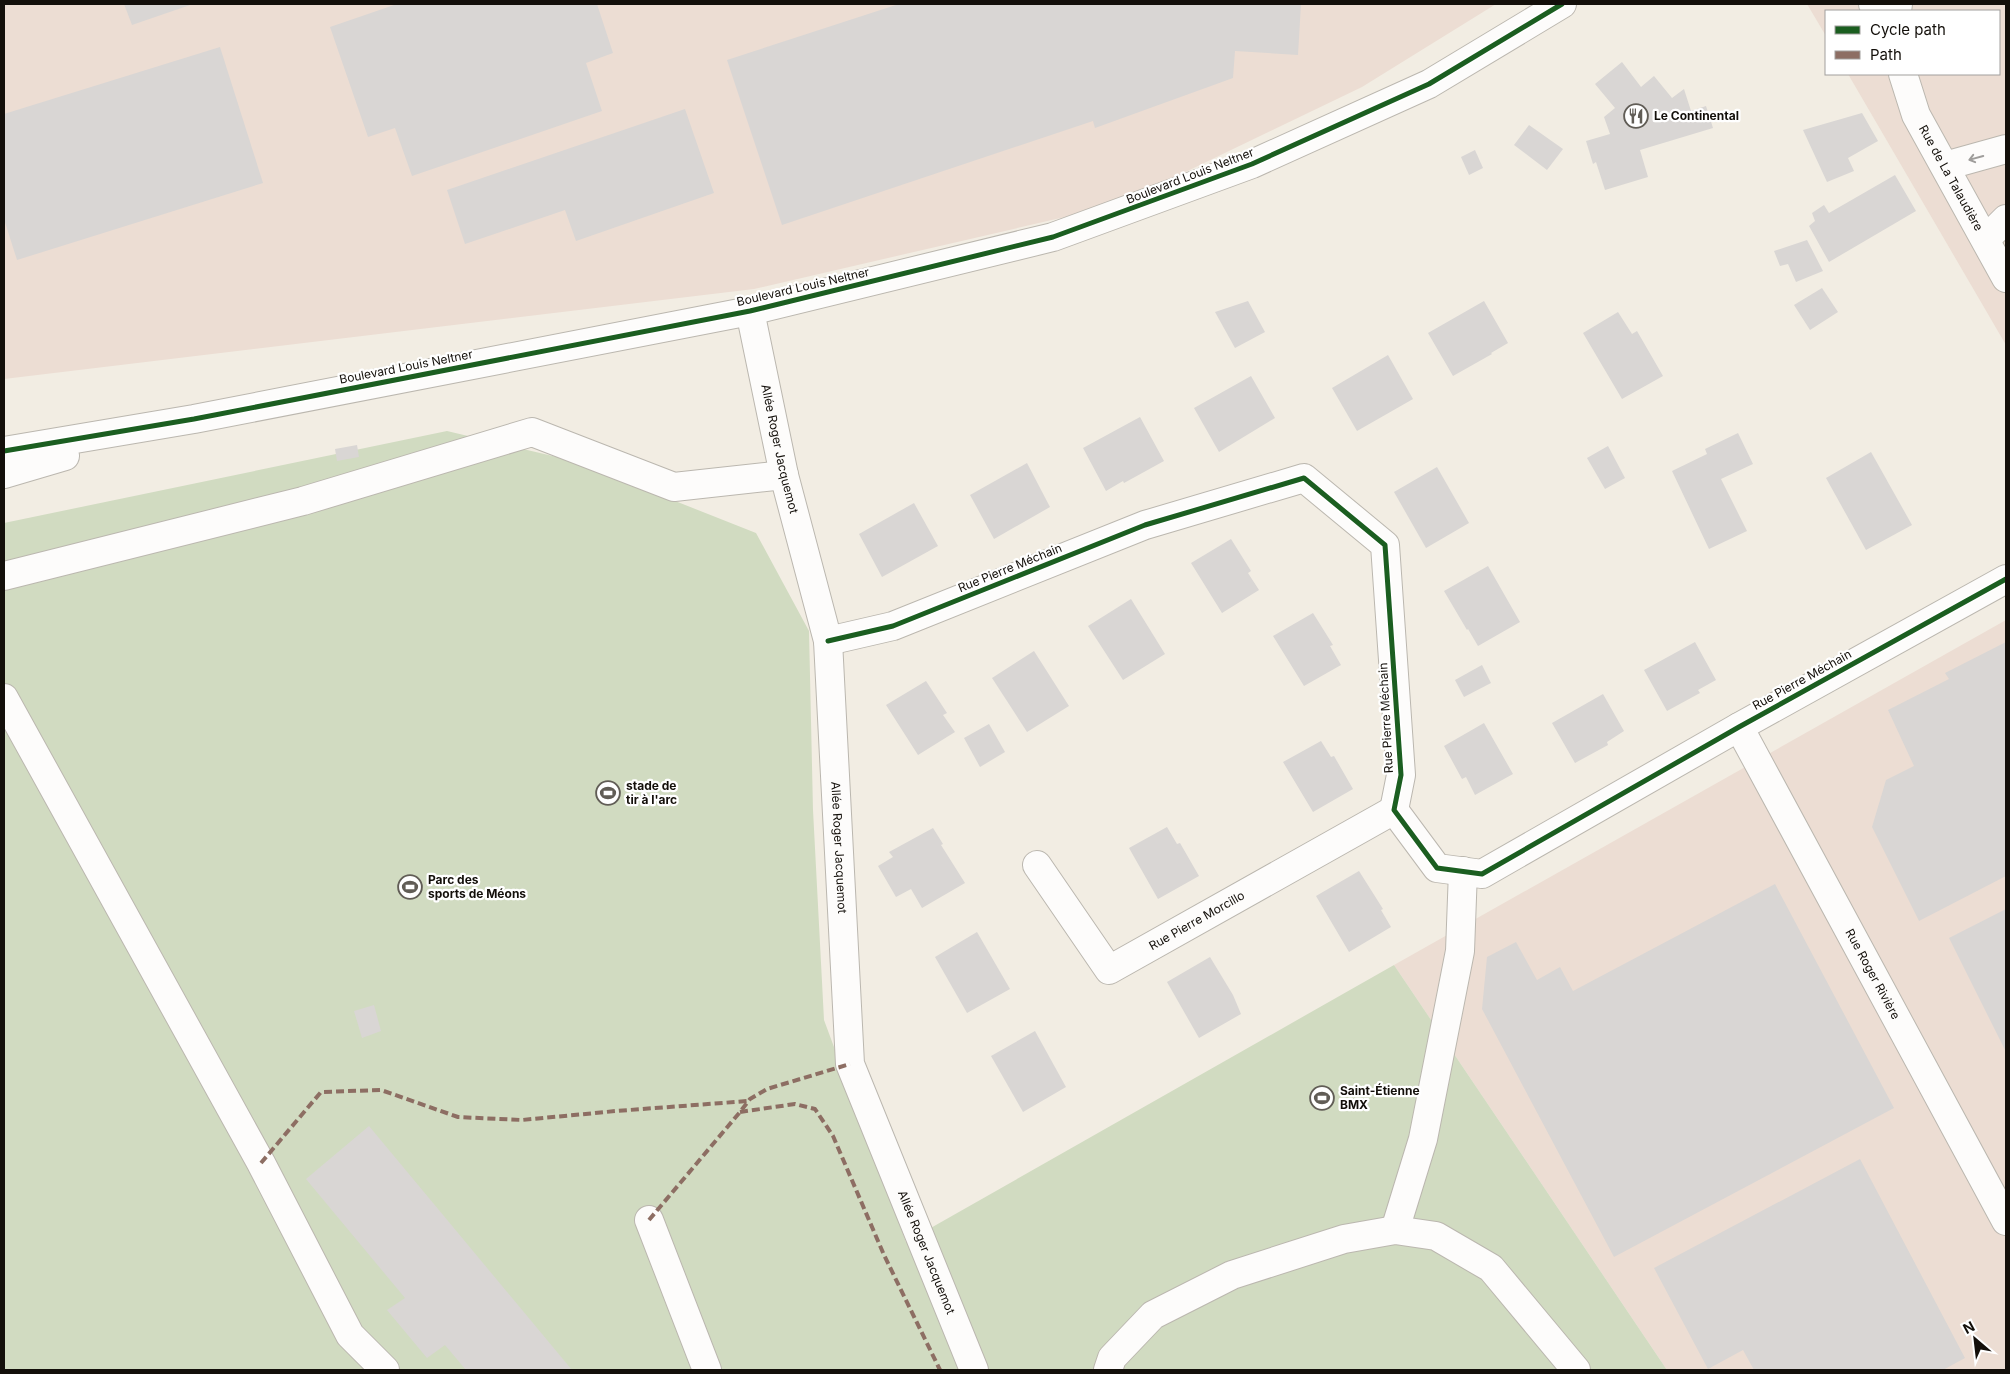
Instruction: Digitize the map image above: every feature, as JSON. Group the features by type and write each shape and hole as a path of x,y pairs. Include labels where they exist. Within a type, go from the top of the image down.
{"street":[{"name":"Boulevard Louis Neltner","path":"4,451 194,419 750,311 1053,237 1252,164 1429,84 1562,4"},
{"name":"Rue de La Talaudière","path":"1903,75 1916,115 1986,238 2006,278"},
{"path":"1945,166 2006,149"},
{"path":"1986,238 2006,219"},
{"name":"Allée Roger Jacquemot","path":"750,311 784,475 828,640 850,1064 974,1370"},
{"path":"4,474 194,419"},
{"path":"4,576 304,501 532,432 674,488 784,475"},
{"name":"Rue Pierre Méchain","path":"828,640 893,626 1145,525 1304,478 1385,545 1401,775 1394,810 1437,868 1482,874 1739,727 2006,580"},
{"path":"4,698 261,1163 350,1335 385,1370"},
{"name":"Rue Roger Rivière","path":"1739,727 2006,1221"},
{"name":"Rue Pierre Morcillo","path":"1037,865 1109,970 1394,810"},
{"path":"1395,1230 1423,1139 1460,951 1463,871"},
{"path":"649,1220 707,1370"},
{"path":"1108,1370 1112,1358 1153,1315 1232,1275 1344,1239 1395,1230 1436,1236 1491,1268 1576,1370"}],"shaded area":[{"path":"4,4 1496,4 1362,87 1117,205 754,289 4,379"},
{"path":"1807,4 2006,4 2006,345 1849,75 2000,75 2000,10 1825,10 1825,34"},
{"path":"2006,620 2006,1370 1667,1370 1394,965"}],"green space":[{"name":"Parc des sports de Méons","path":"447,431 574,461 756,533 809,631 813,810 824,1020 906,1242 1394,965 1667,1370 4,1370 4,523"}],"building":[{"path":"124,4 193,4 132,25"},
{"path":"397,4 597,4 613,53 586,63 602,111 412,176 395,128 368,137 330,27"},
{"path":"899,4 1301,4 1298,55 1235,51 1233,78 1095,128 1093,121 782,225 727,60"},
{"path":"220,47 263,183 17,260 4,219 4,114"},
{"path":"1622,62 1641,87 1654,76 1672,98 1684,89 1691,111 1706,106 1713,128 1640,150 1648,177 1605,190 1596,162 1593,164 1586,141 1610,134 1604,117 1615,108 1595,84"},
{"path":"685,109 714,193 576,241 565,210 465,244 447,190"},
{"path":"1862,113 1878,141 1848,158 1854,171 1827,182 1803,130"},
{"path":"1529,125 1563,149 1547,170 1514,145"},
{"path":"1475,150 1483,168 1469,175 1461,157"},
{"path":"1895,175 1916,211 1829,262 1809,226 1815,221 1812,213 1824,205 1829,213"},
{"path":"1807,240 1823,271 1796,282 1788,264 1780,266 1774,251"},
{"path":"1822,288 1838,312 1810,330 1794,305"},
{"path":"1248,301 1265,332 1235,348 1215,312"},
{"path":"1484,301 1508,343 1453,376 1428,333"},
{"path":"1618,312 1632,334 1637,331 1663,376 1622,399 1583,333"},
{"path":"1388,355 1413,399 1357,431 1332,388"},
{"path":"1251,376 1275,418 1219,452 1194,408"},
{"path":"1140,417 1164,461 1106,491 1083,448"},
{"path":"1738,433 1753,464 1721,479 1747,531 1709,549 1672,471 1707,454 1705,449"},
{"path":"357,445 359,457 337,461 335,449"},
{"path":"1608,446 1625,478 1605,489 1587,458"},
{"path":"1871,452 1912,525 1866,550 1826,478"},
{"path":"1027,463 1050,507 994,539 970,495"},
{"path":"1437,467 1469,523 1426,548 1394,492"},
{"path":"914,503 938,546 882,577 859,534"},
{"path":"1231,539 1251,571 1248,573 1259,590 1222,613 1191,563"},
{"path":"1488,566 1520,622 1478,646 1444,591"},
{"path":"1131,599 1165,654 1123,680 1088,626"},
{"path":"1313,613 1333,645 1330,646 1341,665 1304,686 1273,636"},
{"path":"1695,642 1716,680 1698,690 1700,693 1667,711 1644,670"},
{"path":"2006,642 2006,876 1919,921 1872,827 1886,780 1914,766 1888,710 1949,679 1945,673"},
{"path":"1034,651 1069,706 1027,732 992,678"},
{"path":"1482,665 1491,683 1464,697 1455,680"},
{"path":"926,681 947,713 943,715 955,732 918,755 886,705"},
{"path":"1603,694 1624,731 1607,742 1608,745 1575,763 1552,723"},
{"path":"1484,723 1513,774 1475,795 1466,777 1462,779 1444,746"},
{"path":"989,724 1005,752 980,767 964,738"},
{"path":"1321,741 1331,757 1334,756 1353,789 1313,812 1283,762"},
{"path":"1167,827 1177,844 1180,843 1199,876 1158,899 1129,848"},
{"path":"933,828 943,844 941,845 965,883 922,908 911,889 896,897 878,866 893,857 889,852"},
{"path":"1359,871 1383,909 1381,910 1391,927 1349,952 1316,896"},
{"path":"1775,884 1894,1108 1614,1257 1482,1009 1487,957 1516,942 1537,980 1560,967 1573,991"},
{"path":"2006,909 2006,1052 1949,938"},
{"path":"977,932 1010,989 967,1013 935,957"},
{"path":"1210,957 1233,995 1241,1014 1199,1038 1167,982"},
{"path":"374,1005 381,1031 362,1038 354,1011"},
{"path":"1035,1031 1066,1087 1023,1112 991,1056"},
{"path":"369,1126 572,1370 466,1370 445,1345 427,1358 387,1310 405,1298 306,1179"},
{"path":"1860,1159 1965,1358 1943,1370 1754,1370 1743,1350 1708,1369 1654,1268"}],"marked path":[{"path":"649,1220 750,1099 767,1089 850,1064"},
{"path":"261,1163 321,1092 381,1090 458,1117 522,1120 748,1101"},
{"path":"740,1112 795,1104 815,1109 833,1136 884,1255 940,1370"}],"cycle path":[{"path":"4,451 194,419 750,311 1053,237 1252,164 1429,84 1562,4"},
{"path":"828,641 893,626 1145,525 1304,478 1385,545 1401,775 1394,810 1437,868 1482,874 1739,727 2006,579"}],"place":[{"name":"Le Continental","path":"1636,116"},
{"name":"stade de tir à l'arc","path":"608,793"},
{"name":"Parc des sports de Méons","path":"410,887"},
{"name":"Saint-Étienne BMX","path":"1322,1098"}]}
